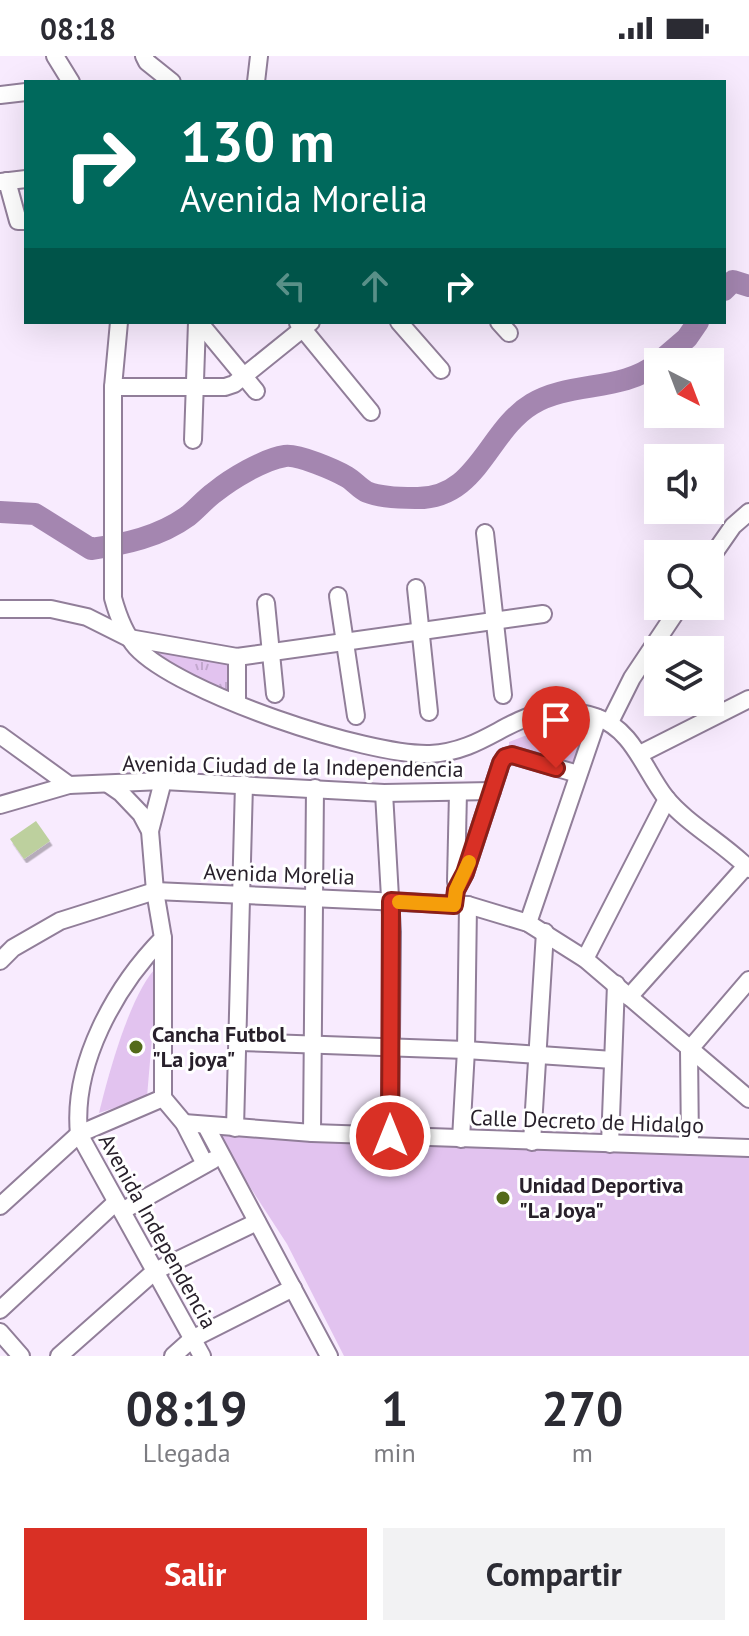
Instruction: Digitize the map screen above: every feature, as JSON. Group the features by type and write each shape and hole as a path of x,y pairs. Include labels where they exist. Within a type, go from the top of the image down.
{"street":[{"path":"55,56 70,80"},
{"path":"144,56 170,80"},
{"path":"256,80 259,56"},
{"path":"0,95 24,92"},
{"path":"24,179 4,181 18,221 24,221"},
{"path":"119,324 113,387 112,575 113,598 129,638 138,649 178,676 237,702 295,726 395,752 431,754 467,747 531,715 553,709 576,711 604,720 640,754 667,799 748,868 629,997"},
{"path":"193,440 198,324"},
{"path":"200,324 256,391"},
{"path":"113,387 225,387 243,378 304,324 371,412"},
{"path":"401,324 441,370"},
{"path":"723,540 749,512"},
{"path":"485,533 503,695"},
{"path":"416,588 429,712"},
{"path":"338,596 356,716"},
{"path":"266,603 275,694"},
{"path":"0,609 51,609 87,617 129,638 237,657 543,614"},
{"path":"528,923 578,774 604,720 671,620"},
{"path":"237,657 237,702"},
{"path":"640,754 749,699"},
{"path":"0,735 69,785"},
{"path":"459,900 465,873 505,757 512,755 578,774"},
{"path":"163,781 150,831 163,938 163,1098 184,1123 205,1164"},
{"name":"Avenida Ciudad de la Independencia","path":"0,805 69,785 163,781 384,793 492,791"},
{"path":"108,784 141,814 150,831"},
{"path":"235,1128 244,784"},
{"path":"312,1133 315,788"},
{"path":"458,792 466,1050 461,1139"},
{"path":"384,793 391,901 390,1136"},
{"path":"585,959 667,799"},
{"name":"Avenida Morelia","path":"0,961 13,948 60,921 155,891 391,901 459,900 528,923 545,932 585,959 689,1050 747,1093"},
{"path":"532,1142 545,932"},
{"name":"Avenida Independencia","path":"163,938 141,960 117,996 98,1036 82,1083 77,1111 79,1134 202,1356"},
{"path":"690,1146 689,1050 749,980"},
{"path":"610,1144 616,984"},
{"path":"239,1042 466,1050 613,1060"},
{"path":"0,1206 79,1134 163,1098"},
{"name":"Calle Decreto de Hidalgo","path":"184,1123 312,1133 749,1148"},
{"path":"206,1126 293,1288 325,1355"},
{"path":"0,1310 119,1206 222,1155"},
{"path":"59,1356 155,1271 257,1222"},
{"path":"173,1356 192,1339 293,1288"},
{"path":"0,1332 21,1356"}],"green space":[{"path":"144,644 235,662 233,694 181,670"},
{"path":"579,719 593,723 573,767 517,746 509,751 509,742 563,721"},
{"name":"Cancha Futbol \"La joya\"","path":"158,966 147,1097 99,1113 130,1013 148,978"},
{"name":"Unidad Deportiva \"La Joya\"","path":"213,1130 749,1152 749,1356 344,1356 287,1244"}],"building":[{"path":"36,821 50,841 24,859 10,839"}],"waterway":[{"path":"726,288 733,281 749,286"},
{"path":"675,348 697,324"},
{"path":"0,512 35,514 91,549 116,545 177,523 239,476 267,461 285,456 298,457 326,467 372,494 404,498 436,496 454,488 468,476 504,430 532,404 563,392 613,383 644,372"}],"slow traffic":[{"path":"399,902 454,905 456,890 469,862"}],"place":[{"name":"Cancha Futbol \"La joya\"","path":"136,1047"},
{"name":"Unidad Deportiva \"La Joya\"","path":"503,1198"}],"route":[{"path":"390,1136 391,901 454,905 456,890 465,873 505,757 512,755 556,768"}]}
